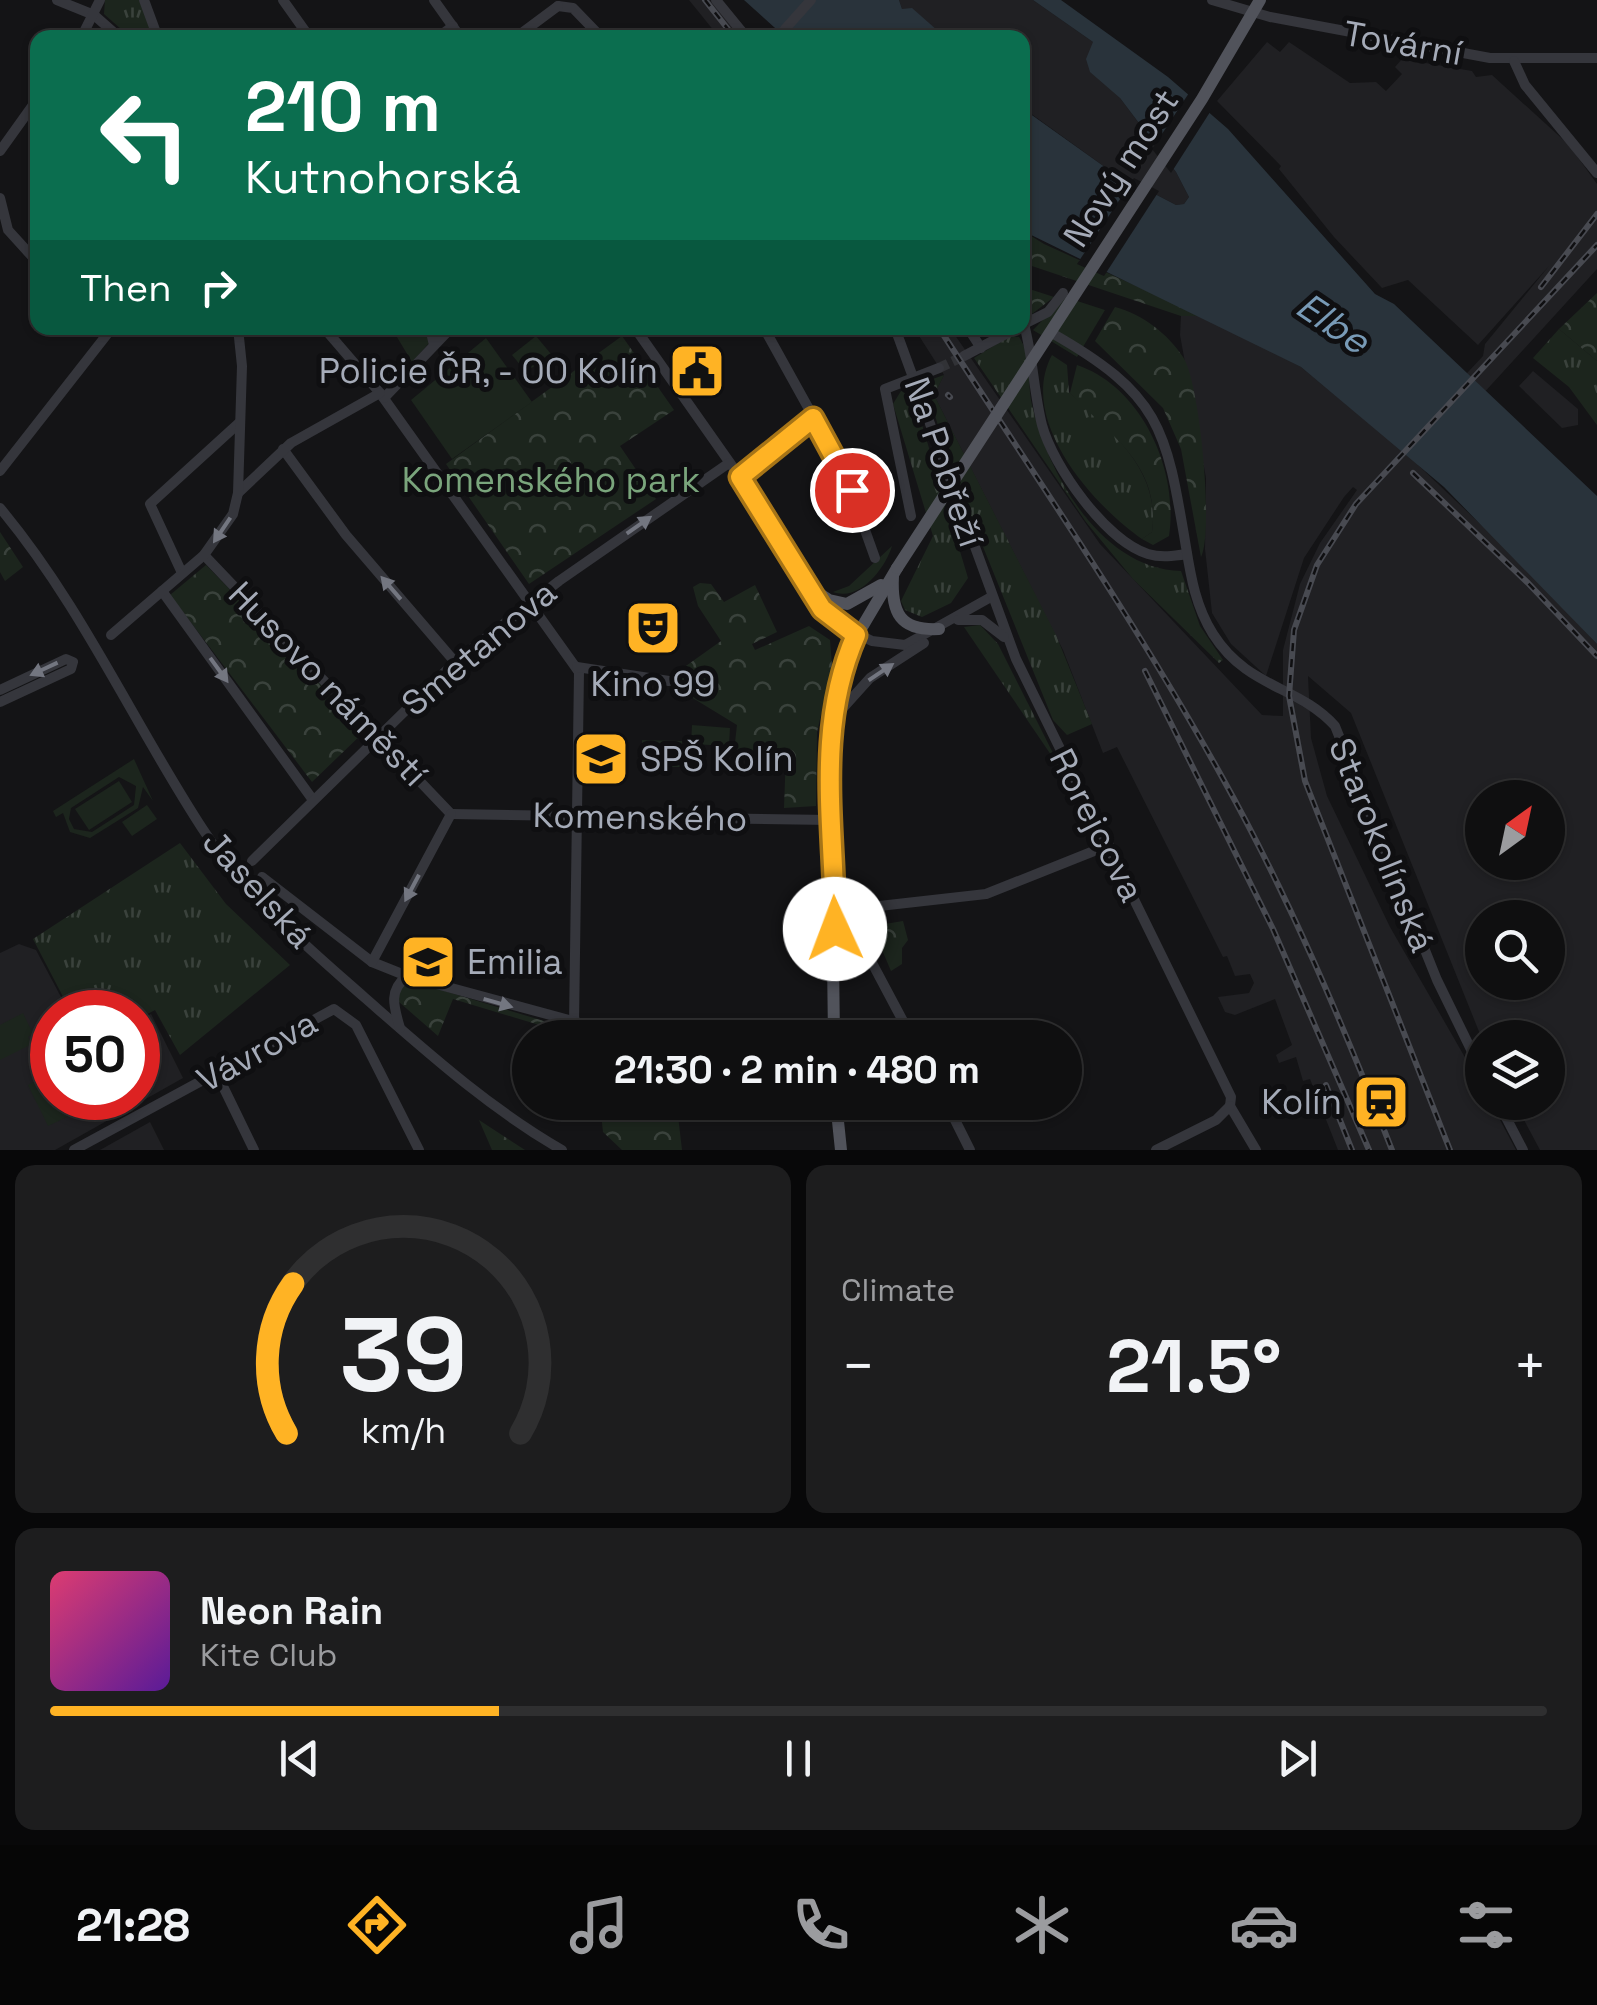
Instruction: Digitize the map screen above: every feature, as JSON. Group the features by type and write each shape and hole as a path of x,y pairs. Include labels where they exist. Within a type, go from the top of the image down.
{"main road":[{"name":"Nový most","path":"834,1020 830,722 856,635 1209,88 1260,0"},
{"path":"809,588 828,600 847,604 869,596 895,570"},
{"path":"895,570 892,601 897,617 912,628 943,626"},
{"path":"838,1120 841,1150"}],"street":[{"path":"57,0 94,15 111,30"},
{"path":"85,30 100,0"},
{"path":"144,0 155,30"},
{"path":"283,0 304,30"},
{"path":"434,0 456,30"},
{"path":"716,0 741,30"},
{"path":"784,30 810,0"},
{"name":"Tovární","path":"1212,0 1229,9 1345,33 1514,61 1597,58"},
{"path":"524,30 556,3 573,8 594,30"},
{"path":"448,30 453,26"},
{"path":"1514,61 1525,84 1597,173"},
{"path":"0,151 30,109"},
{"path":"0,198 8,230 30,254"},
{"path":"1030,320 1048,312 1063,293"},
{"name":"Starokolínská","path":"1050,332 1123,380 1156,418 1170,453 1202,615 1229,656 1248,674 1310,705 1335,726 1437,980 1465,1037"},
{"path":"0,471 107,335"},
{"path":"111,635 204,555 222,533 238,494 242,366 238,335"},
{"path":"330,335 382,395 577,667 574,1020"},
{"path":"432,335 434,345"},
{"path":"238,494 282,449 382,395 444,335"},
{"path":"640,335 730,462 830,618 856,635 905,646 991,597"},
{"path":"768,335 846,474 875,558"},
{"name":"Na Pobřeží","path":"898,335 991,597"},
{"path":"973,335 981,348"},
{"path":"964,356 1002,335"},
{"path":"1024,335 1042,424 1061,468 1099,516 1131,545 1156,556 1187,554"},
{"path":"916,378 940,368"},
{"name":"Na Pobřeží","path":"911,516 885,389 916,378"},
{"path":"740,477 813,418"},
{"path":"182,574 150,504 239,422"},
{"path":"282,449 346,535 455,662"},
{"name":"Smetanova","path":"252,861 455,662 531,603 730,462"},
{"name":"Jaselská","path":"0,508 49,571 230,869 284,926 400,1029 494,1106 562,1150"},
{"name":"Husovo náměstí","path":"204,555 451,814"},
{"name":"Husovo náměstí","path":"162,591 313,800"},
{"name":"Rorejcova","path":"991,597 1008,642 1231,1097 1230,1106 1256,1150"},
{"path":"830,722 862,686 943,626 982,620 1008,642"},
{"path":"0,690 66,659 73,662 71,669 0,702"},
{"path":"577,667 669,681"},
{"path":"372,962 451,814"},
{"name":"Komenského","path":"451,814 830,820"},
{"path":"835,911 986,894 1109,845"},
{"path":"262,878 372,962 407,976 560,1020"},
{"path":"870,959 902,1020"},
{"path":"400,1029 393,1000 397,984 407,976"},
{"name":"Vávrova","path":"74,1150 334,1009 346,1013 356,1024 419,1150"},
{"path":"217,1074 254,1150"},
{"path":"1156,1150 1216,1120 1230,1106"},
{"path":"955,1120 970,1150"},
{"path":"1507,1120 1523,1150"}],"shaded area":[{"path":"689,0 710,0 734,30 713,30"},
{"path":"899,0 1033,0 1093,42 1120,98 1176,172 1189,197 1184,204 1176,205 1109,170 1030,113 1030,30 937,30 912,9 902,9"},
{"path":"1267,42 1280,52 1289,42 1350,83 1376,82 1386,91 1402,74 1395,67 1402,59 1472,71 1476,77 1492,75 1569,145 1597,184 1597,269 1418,465 1515,557 1597,644 1597,1150 1540,1150 1524,1120 1565,1120 1565,1020 1474,1020 1466,1000 1565,1000 1565,900 1465,900 1465,997 1351,713 1308,676 1311,738 1327,796 1390,927 1465,1057 1465,1120 1500,1120 1516,1150 1338,1150 1310,1079 1303,1081 1296,1057 1279,1063 1276,1055 1292,1045 1275,999 1235,1015 1225,1012 1218,997 1249,993 1254,983 1250,974 1235,976 1227,956 1223,957 1117,747 1103,753 1063,650 934,395 944,375 918,335 955,335 1100,544 1262,715 1283,716 1283,650 1300,584 1320,543 1357,490 1353,487 1344,497 1304,558 1266,676 1231,644 1212,613 1205,549 1206,478 1180,335 1181,316 1202,316 1301,367 1398,447 1483,356 1485,344 1549,266 1478,345 1408,280 1382,288 1279,169 1281,166 1217,101"},
{"path":"1533,371 1578,409 1578,425 1562,428 1519,386"},
{"path":"19,944 36,950 57,990 30,990 30,1120 108,1120 55,1150 0,1150 0,953"},
{"path":"160,1032 183,1078 160,1091"},
{"path":"150,1122 164,1150 100,1150"}],"green space":[{"path":"105,0 139,0 151,30 122,30 104,14"},
{"path":"1030,235 1202,316 1181,316 1030,265"},
{"path":"1030,289 1054,297 1030,315"},
{"path":"1597,293 1597,361 1559,329"},
{"path":"1065,297 1105,310 1077,357 1033,330"},
{"path":"1115,307 1162,333 1183,357 1189,372 1200,424 1206,489 1201,557 1181,449 1163,408 1095,341"},
{"path":"1559,329 1597,361 1597,425 1569,387 1533,358"},
{"path":"396,335 428,335 430,342 412,362"},
{"path":"536,336 551,354 526,372 512,355"},
{"name":"Komenského park","path":"622,336 674,410 620,446 656,499 529,584 446,464"},
{"path":"1010,336 1019,337 1023,344 1032,405 1065,487 1082,513 1126,554 1152,566 1181,571 1200,626 1223,660 1219,663 1133,579 1086,522 974,358"},
{"path":"486,338 532,402 452,459 411,400"},
{"path":"1052,355 1067,365 1069,392 1116,437 1141,470 1153,509 1152,532 1142,539 1083,483 1052,433 1044,406 1044,380"},
{"path":"1077,365 1120,392 1151,434 1168,485 1171,511 1169,536 1153,545 1142,539 1152,532 1153,508 1140,469 1070,393"},
{"path":"944,375 934,395 1056,635 1092,724 1067,735 1053,720 948,460 930,398 930,380"},
{"path":"901,391 910,392 914,398 968,578 951,603 922,617 905,610 901,601 933,536 893,404"},
{"path":"0,532 23,567 5,581 0,572"},
{"path":"892,546 871,580 853,592 833,592 849,586"},
{"path":"206,565 366,730 312,782 170,595"},
{"path":"711,584 724,602 755,585 777,632 752,644 755,650 809,626 830,640 832,666 817,732 816,806 784,808 786,754 734,752 737,725 678,689 676,673 721,641 698,606 693,587"},
{"path":"980,625 998,644 1062,771 964,627"},
{"path":"692,725 730,728 729,746 691,744"},
{"path":"642,740 682,741 682,767 642,767"},
{"path":"134,759 153,801 143,787 138,808 90,838 70,832 63,813 56,817 53,811","holes":["119,777 136,786 134,805 92,832 74,829 69,819 71,808"]},
{"path":"119,781 132,802 89,830 75,809"},
{"path":"147,805 157,819 132,836 122,822"},
{"path":"180,843 226,904 290,965 180,1055 160,1019 160,990 60,990 33,939"},
{"path":"903,921 908,940 902,948 902,964 891,971 874,931 885,924"},
{"path":"411,981 541,1020 523,1020 453,999 438,1036 399,1002 398,990"},
{"path":"23,1013 30,1028 30,1045 0,1060 0,1025"},
{"path":"479,1120 525,1150 492,1150"},
{"path":"602,1120 678,1120 682,1150 622,1150 603,1132"}],"water":[{"path":"744,0 899,0 902,9 912,8 937,30 777,30"},
{"name":"Elbe","path":"1033,0 1061,0 1168,77 1228,129 1375,294 1394,304 1597,496 1597,644 1444,487 1301,367 1030,234 1030,114 1109,170 1176,205 1184,204 1189,197 1176,172 1120,98 1090,72 1086,59 1093,42"}],"pier":[{"path":"1191,90 1212,109 1171,173 1152,149"},
{"path":"1134,178 1159,191 1104,276 1077,264"}],"tunnel":[{"path":"939,368 964,356"}],"railway":[{"path":"705,0 729,30"},
{"path":"1541,287 1597,214"},
{"path":"1450,1150 1305,781 1289,696 1294,630 1317,565 1356,504 1597,245"},
{"path":"944,335 1120,606 1222,777 1313,961 1392,1150"},
{"path":"1413,473 1528,583 1597,656"},
{"path":"1145,671 1273,929 1369,1150"},
{"path":"1326,1085 1352,1150"}],"place":[{"name":"Policie ČR, - OO Kolín","path":"697,371"},
{"name":"Kino 99","path":"653,628"},
{"name":"SPŠ Kolín","path":"601,759"},
{"name":"Emilia","path":"428,962"},
{"name":"Kolín","path":"1381,1102"}],"route":[{"path":"835,929 828,784 830,722 856,635 822,609 740,477 780,449 813,418 852,490"}]}
